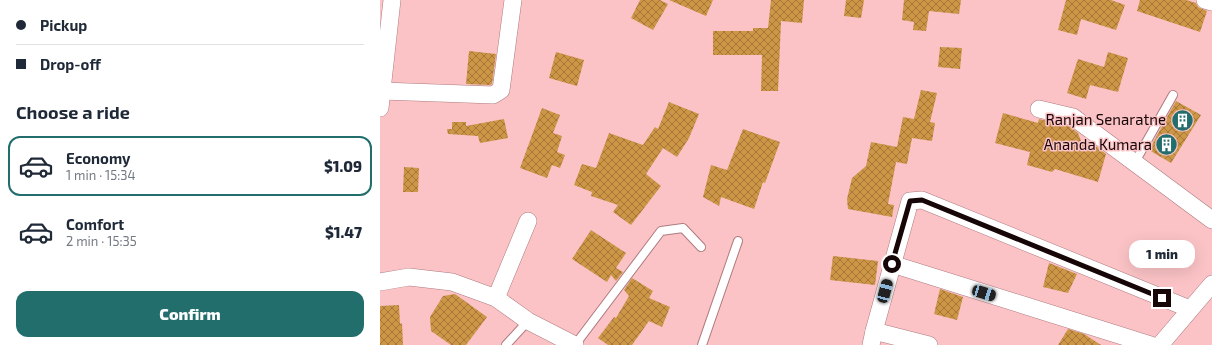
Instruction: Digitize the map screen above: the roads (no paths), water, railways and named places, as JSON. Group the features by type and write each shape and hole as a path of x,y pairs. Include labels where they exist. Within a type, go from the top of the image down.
{"street":[{"path":"392,0 381,100 493,95 501,90 513,0"},
{"path":"1205,0 1212,2"},
{"path":"1039,109 1073,117 1212,220"},
{"path":"929,345 873,338 910,201 922,200 1190,309"},
{"path":"496,298 528,221"},
{"path":"892,264 1151,345"},
{"path":"380,282 409,277 452,282 496,298 528,320 575,345"},
{"path":"1160,345 1212,284"}],"lane":[{"path":"1135,162 1173,95"},
{"path":"575,345 661,231 683,228 701,247"},
{"path":"702,345 738,241"},
{"path":"506,345 528,320"}],"place":[{"name":"Ranjan Senaratne","path":"1182,120"},
{"name":"Ananda Kumara","path":"1167,145"}]}
